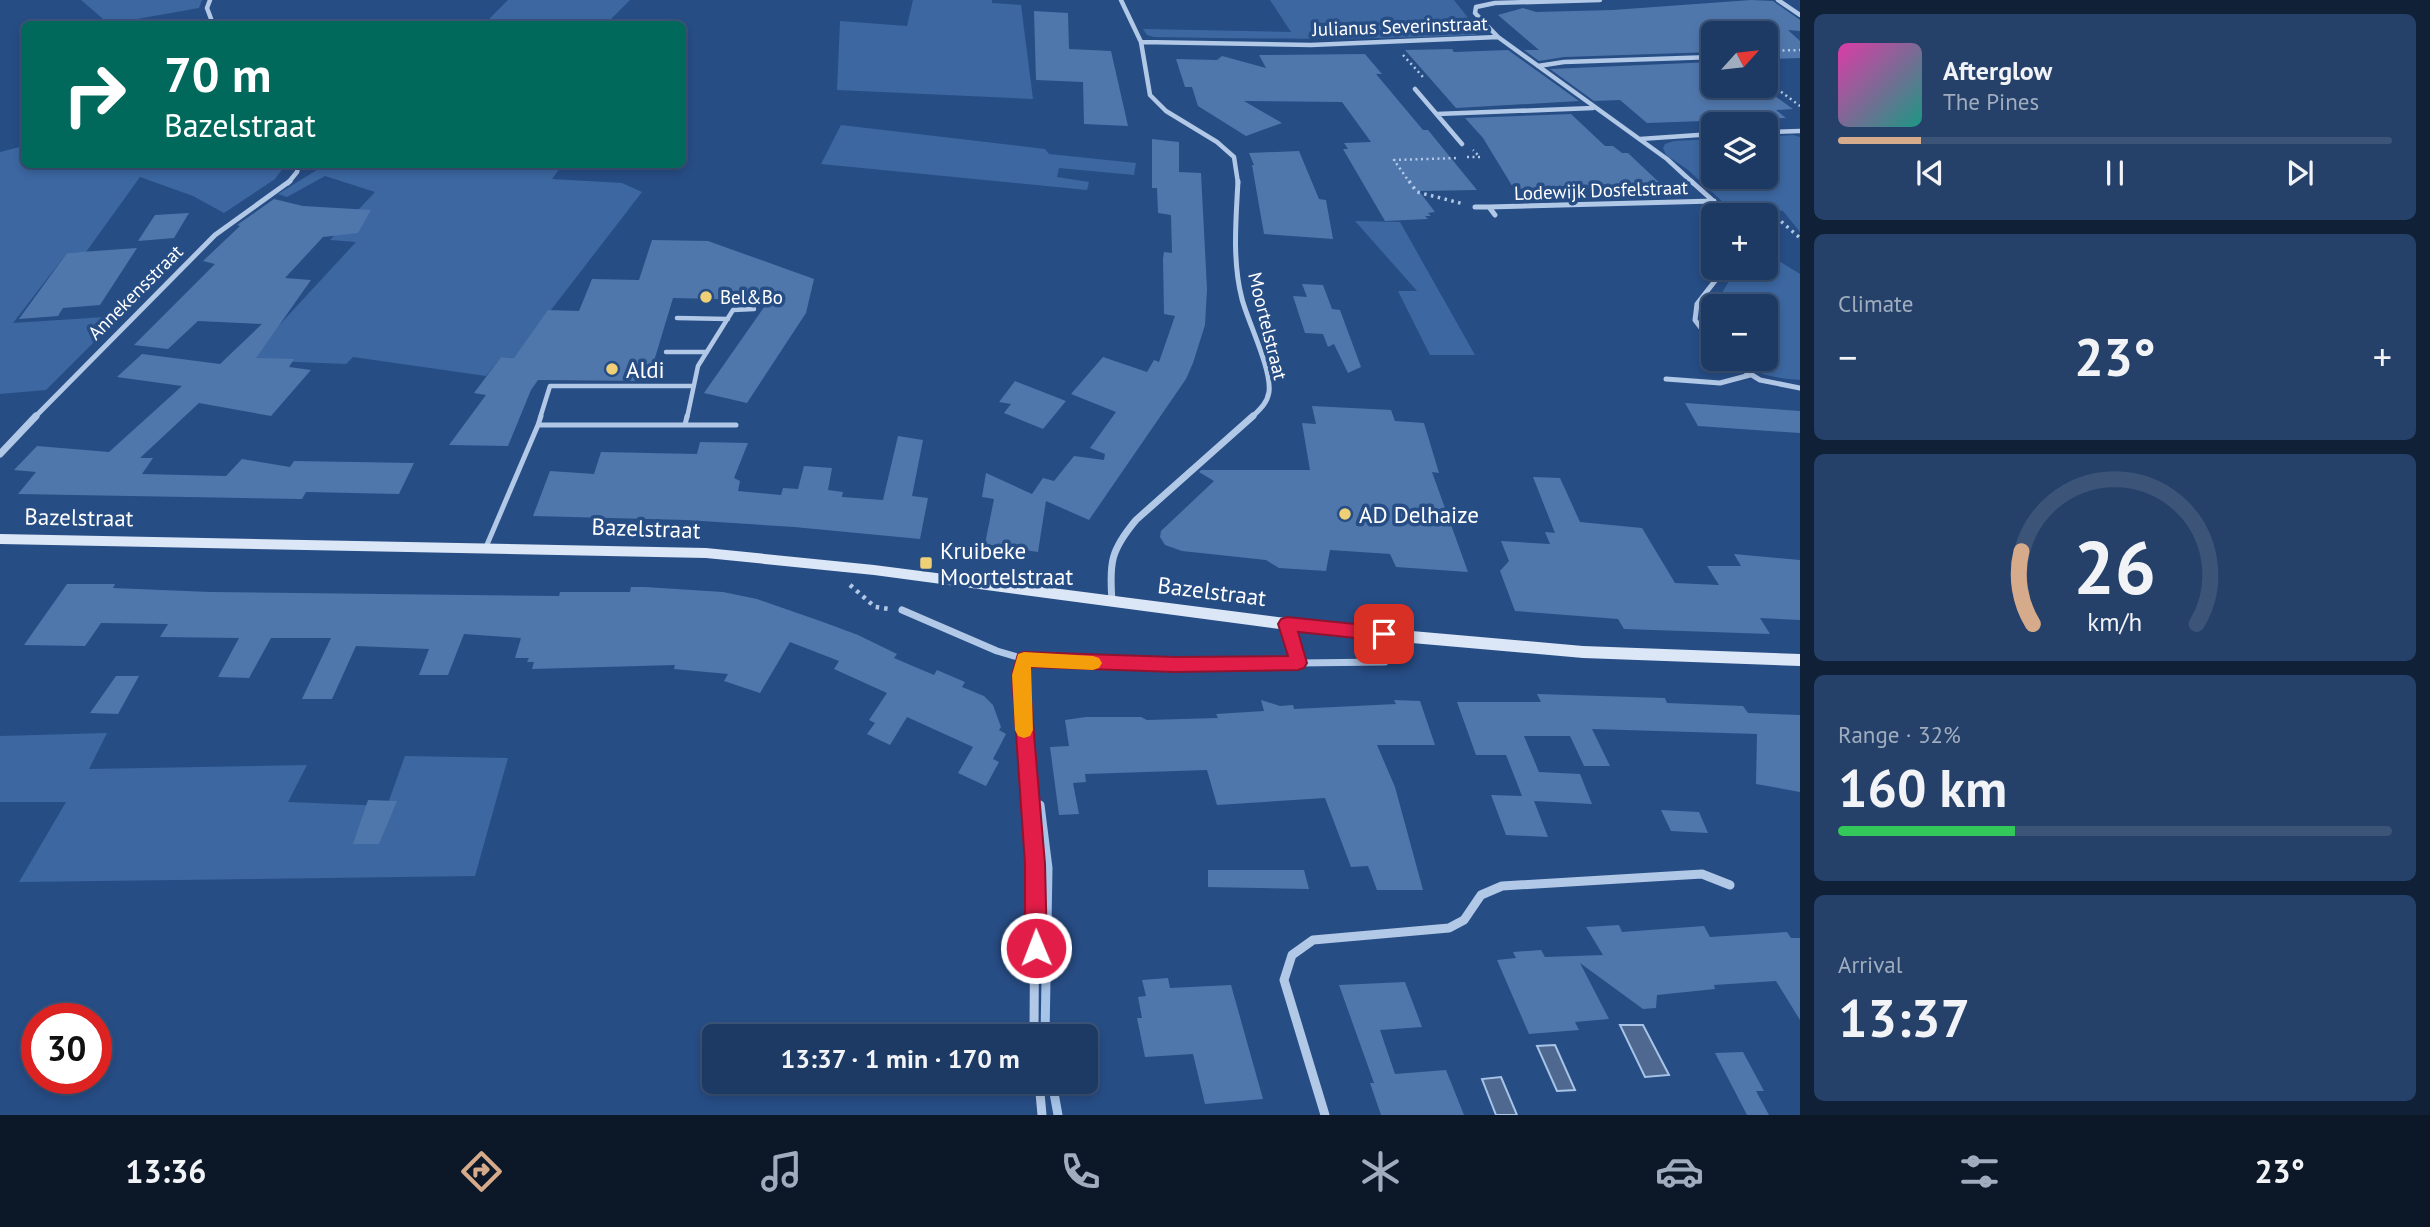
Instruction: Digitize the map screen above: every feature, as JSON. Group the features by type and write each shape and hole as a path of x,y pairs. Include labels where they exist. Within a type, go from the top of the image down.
{"main road":[{"name":"Bazelstraat","path":"0,539 706,553 1287,624 1583,652 1800,660"}],"street":[{"path":"209,0 207,8 213,21"},
{"name":"Moortelstraat","path":"1112,601 1109,564 1118,542 1136,520 1264,406 1269,391 1267,375 1241,296 1235,235 1238,177 1234,157 1217,142 1166,111 1150,95 1141,42 1121,0"},
{"name":"Julianus Severinstraat","path":"1498,37 1479,19 1475,13 1476,7 1495,2 1600,0"},
{"path":"1778,0 1800,15"},
{"path":"1498,37 1593,108 1640,139 1714,201"},
{"name":"Julianus Severinstraat","path":"1141,42 1311,44 1498,37"},
{"path":"1538,66 1564,62 1701,57"},
{"path":"1415,89 1462,144"},
{"path":"1437,114 1593,108"},
{"path":"1778,132 1800,131"},
{"path":"1640,139 1701,135"},
{"name":"Annekensstraat","path":"0,453 148,299 232,220 296,177 298,168"},
{"name":"Lodewijk Dosfelstraat","path":"1475,207 1714,201"},
{"name":"Lodewijk Dosfelstraat","path":"1489,207 1495,215"},
{"path":"1705,294 1716,280"},
{"path":"1701,299 1697,304 1695,320 1701,328"},
{"path":"1744,371 1771,383 1800,387"},
{"path":"1666,379 1723,383 1736,382 1750,375"},
{"path":"902,610 997,651 1024,659 1222,665 1385,662"},
{"name":"Bazelstraat","path":"1287,624 1298,663"},
{"path":"1024,659 1021,675 1035,864 1034,1024"},
{"path":"1325,1115 1284,980 1287,959 1298,946 1313,940 1449,928 1464,920 1481,895 1502,886 1702,874 1730,885"},
{"path":"1040,1094 1042,1115"}],"lane":[{"path":"685,425 698,366 733,310 754,309"},
{"path":"677,318 728,319"},
{"path":"666,352 707,352"},
{"path":"486,547 538,425 550,386 693,386"},
{"path":"538,425 736,425"}],"path":[{"path":"1391,41 1426,80 1416,84 1415,89"},
{"path":"1778,51 1800,50"},
{"path":"1778,90 1800,106"},
{"path":"1462,144 1480,157 1394,160 1417,192 1475,207"},
{"path":"1778,216 1783,218 1800,238"},
{"path":"828,566 875,607 902,610"}],"shaded area":[{"path":"81,0 202,0 199,8 126,21 106,21"},
{"path":"508,0 630,0 609,21 487,21"},
{"path":"913,0 992,0 992,3 1021,5 1033,99 837,90 840,21 907,26"},
{"path":"1270,0 1454,0 1479,32 1475,35 1314,39 1154,37 1147,35 1143,29 1291,32"},
{"path":"841,125 1045,149 1049,154 1136,163 1134,175 1059,168 1057,177 1089,182 1087,190 821,164"},
{"path":"1778,136 1800,137 1800,232 1783,211 1778,210 1778,203 1724,203 1709,189 1778,189"},
{"path":"1701,140 1701,182 1666,155 1663,148 1665,144"},
{"path":"21,147 21,168 283,168 275,179 224,213 193,196 140,177 86,252 67,253 13,323 120,316 46,390 0,394 0,152"},
{"path":"320,168 560,168 552,179 622,183 642,192 514,358 501,357 486,376 353,357 346,364 247,360 356,242 330,240 375,192 325,176 287,197 278,194"},
{"path":"1355,221 1400,222 1475,355 1430,355 1398,291 1417,291"},
{"path":"1778,260 1800,274 1800,380 1755,371 1778,371 1778,294 1721,294 1730,280 1778,280"},
{"path":"107,733 89,769 307,765 288,802 387,806 405,756 508,758 475,876 19,882 66,802 0,802 0,736"},
{"path":"1620,1025 1643,1025 1669,1075 1645,1077"},
{"path":"1555,1045 1575,1090 1557,1091 1537,1046"},
{"path":"1501,1077 1517,1115 1496,1115 1482,1079"}],"building":[{"path":"1751,0 1773,1 1800,20 1800,31 1788,30 1800,41 1800,58 1778,59 1778,21 1701,21 1701,52 1564,57 1539,61 1524,50 1539,50 1498,15 1523,8 1536,12 1613,10"},
{"path":"1034,11 1068,13 1069,49 1111,51 1128,126 1084,124 1083,82 1036,80"},
{"path":"1452,49 1454,52 1508,50 1579,101 1456,108 1405,50"},
{"path":"1365,54 1382,74 1376,74 1423,130 1428,130 1477,190 1419,191 1435,212 1428,213 1431,216 1425,216 1428,219 1385,221 1343,149 1348,149 1344,143 1371,142 1342,102 1244,101 1282,123 1246,136 1198,106 1192,87 1185,87 1176,59 1217,60 1222,56 1266,68 1259,55"},
{"path":"1701,63 1701,98 1778,98 1793,109 1776,110 1786,118 1778,118 1778,112 1701,112 1701,121 1647,123 1620,100 1594,101 1550,69"},
{"path":"1571,114 1605,146 1613,146 1622,153 1628,153 1664,187 1514,189 1483,138 1465,118"},
{"path":"1152,139 1179,142 1179,172 1201,173 1207,289 1205,325 1193,363 1186,379 1089,520 1046,501 1038,552 985,544 994,499 982,497 986,473 1032,494 1043,478 1054,481 1074,456 1104,460 1105,454 1090,448 1116,412 1071,394 1103,357 1147,372 1154,360 1159,362 1175,316 1164,314 1163,259 1164,252 1172,253 1171,215 1158,213 1157,188 1152,188"},
{"path":"1299,151 1319,199 1326,200 1333,239 1264,234 1254,165 1249,153"},
{"path":"274,199 303,206 371,210 358,233 323,237 285,278 311,280 256,358 294,359 289,367 311,370 271,416 199,403 140,458 153,458 142,474 226,476 242,459 290,467 294,461 414,463 399,494 306,492 302,499 18,494 36,472 14,470 37,446 109,452 182,386 117,377 142,354 220,364 262,324 198,321 168,349 134,345 215,264 203,261 240,226 237,225"},
{"path":"189,213 174,238 138,241 155,215"},
{"path":"652,240 708,241 814,279 806,313 747,403 704,393 769,300 673,298 648,381 538,380 531,390 508,446 449,445 486,395 474,393 501,357 514,358 548,310 579,311 592,279 639,280"},
{"path":"137,248 100,305 63,308 58,316 19,319 67,253"},
{"path":"1302,284 1323,285 1332,309 1340,310 1361,367 1348,373 1334,344 1328,347 1323,334 1305,333 1293,296 1307,297"},
{"path":"1015,381 1066,401 1043,429 1004,413 1011,404 999,402"},
{"path":"1685,403 1800,411 1800,433 1698,426"},
{"path":"1312,406 1391,410 1395,421 1424,423 1439,473 1432,472 1468,572 1396,567 1390,554 1330,550 1326,571 1279,568 1266,560 1182,551 1165,545 1160,537 1161,531 1214,481 1199,472 1201,470 1310,470 1302,423 1316,424"},
{"path":"898,436 923,440 912,496 928,498 920,539 686,520 533,516 550,471 594,474 601,452 697,454 700,442 748,443 734,478 740,481 738,491 781,495 783,488 798,489 804,466 832,468 828,490 843,492 842,497 883,500"},
{"path":"1533,477 1560,478 1580,522 1642,528 1675,583 1719,585 1707,566 1741,566 1734,554 1800,560 1800,620 1760,618 1770,634 1624,629 1618,619 1515,611 1500,571 1509,561 1501,541 1550,544 1545,532 1555,533"},
{"path":"67,584 115,584 113,588 210,592 559,596 560,592 630,592 631,587 645,587 723,592 757,599 858,635 897,654 894,658 934,675 937,670 965,682 962,687 984,696 993,705 1001,727 999,730 1006,734 993,759 999,762 986,786 958,773 973,747 907,717 890,745 867,734 875,723 869,720 887,693 834,669 839,661 790,642 760,693 724,681 728,674 674,669 675,665 532,669 534,662 527,662 529,658 515,658 521,638 464,634 448,675 419,675 429,649 356,646 332,699 302,699 331,638 271,638 249,678 218,677 239,638 160,637 168,624 101,623 85,646 24,645"},
{"path":"116,676 139,676 118,714 90,713"},
{"path":"1537,694 1665,698 1667,703 1743,706 1748,713 1800,715 1800,792 1756,784 1757,734 1592,729 1610,766 1584,766 1570,736 1524,736 1539,772 1580,774 1592,804 1534,801 1548,837 1506,835 1491,795 1522,796 1506,755 1476,755 1457,702 1541,702"},
{"path":"1261,700 1280,706 1293,705 1294,709 1396,704 1394,700 1420,701 1435,745 1377,745 1395,787 1423,890 1377,890 1368,866 1351,867 1325,798 1217,805 1207,770 1085,774 1086,782 1073,783 1079,814 1059,815 1050,747 1069,746 1065,720 1086,717 1141,717 1147,720 1218,718 1216,714 1264,711"},
{"path":"368,800 397,801 379,844 353,844"},
{"path":"1661,810 1699,812 1708,833 1671,831"},
{"path":"1208,870 1304,870 1309,889 1208,887"},
{"path":"1619,925 1622,932 1704,926 1710,937 1787,932 1791,938 1800,938 1800,1020 1776,981 1714,985 1715,989 1657,995 1656,1008 1643,1009 1580,963 1609,1019 1575,1022 1579,1030 1529,1034 1497,960 1516,958 1513,952 1541,950 1545,957 1603,955 1586,927"},
{"path":"1168,978 1170,988 1231,985 1263,1099 1205,1104 1193,1054 1145,1057 1137,1018 1142,1018 1138,997 1146,996 1142,980"},
{"path":"1405,982 1422,1027 1380,1030 1395,1074 1446,1070 1464,1115 1381,1115 1370,1083 1374,1083 1339,985"},
{"path":"1743,1052 1764,1091 1756,1091 1769,1115 1747,1115 1715,1053"}],"waterway":[{"path":"1040,805 1048,868 1045,1024"},
{"path":"1054,1094 1058,1115"}],"slow traffic":[{"path":"1024,730 1021,675 1024,659 1093,663"}],"place":[{"name":"Bel&Bo","path":"706,297"},
{"name":"Aldi","path":"612,369"},
{"name":"AD Delhaize","path":"1345,514"},
{"name":"Kruibeke Moortelstraat","path":"926,563"}],"route":[{"path":"1036,948 1035,864 1021,675 1024,659 1079,663 1248,666 1298,663 1287,624 1384,634"}]}
